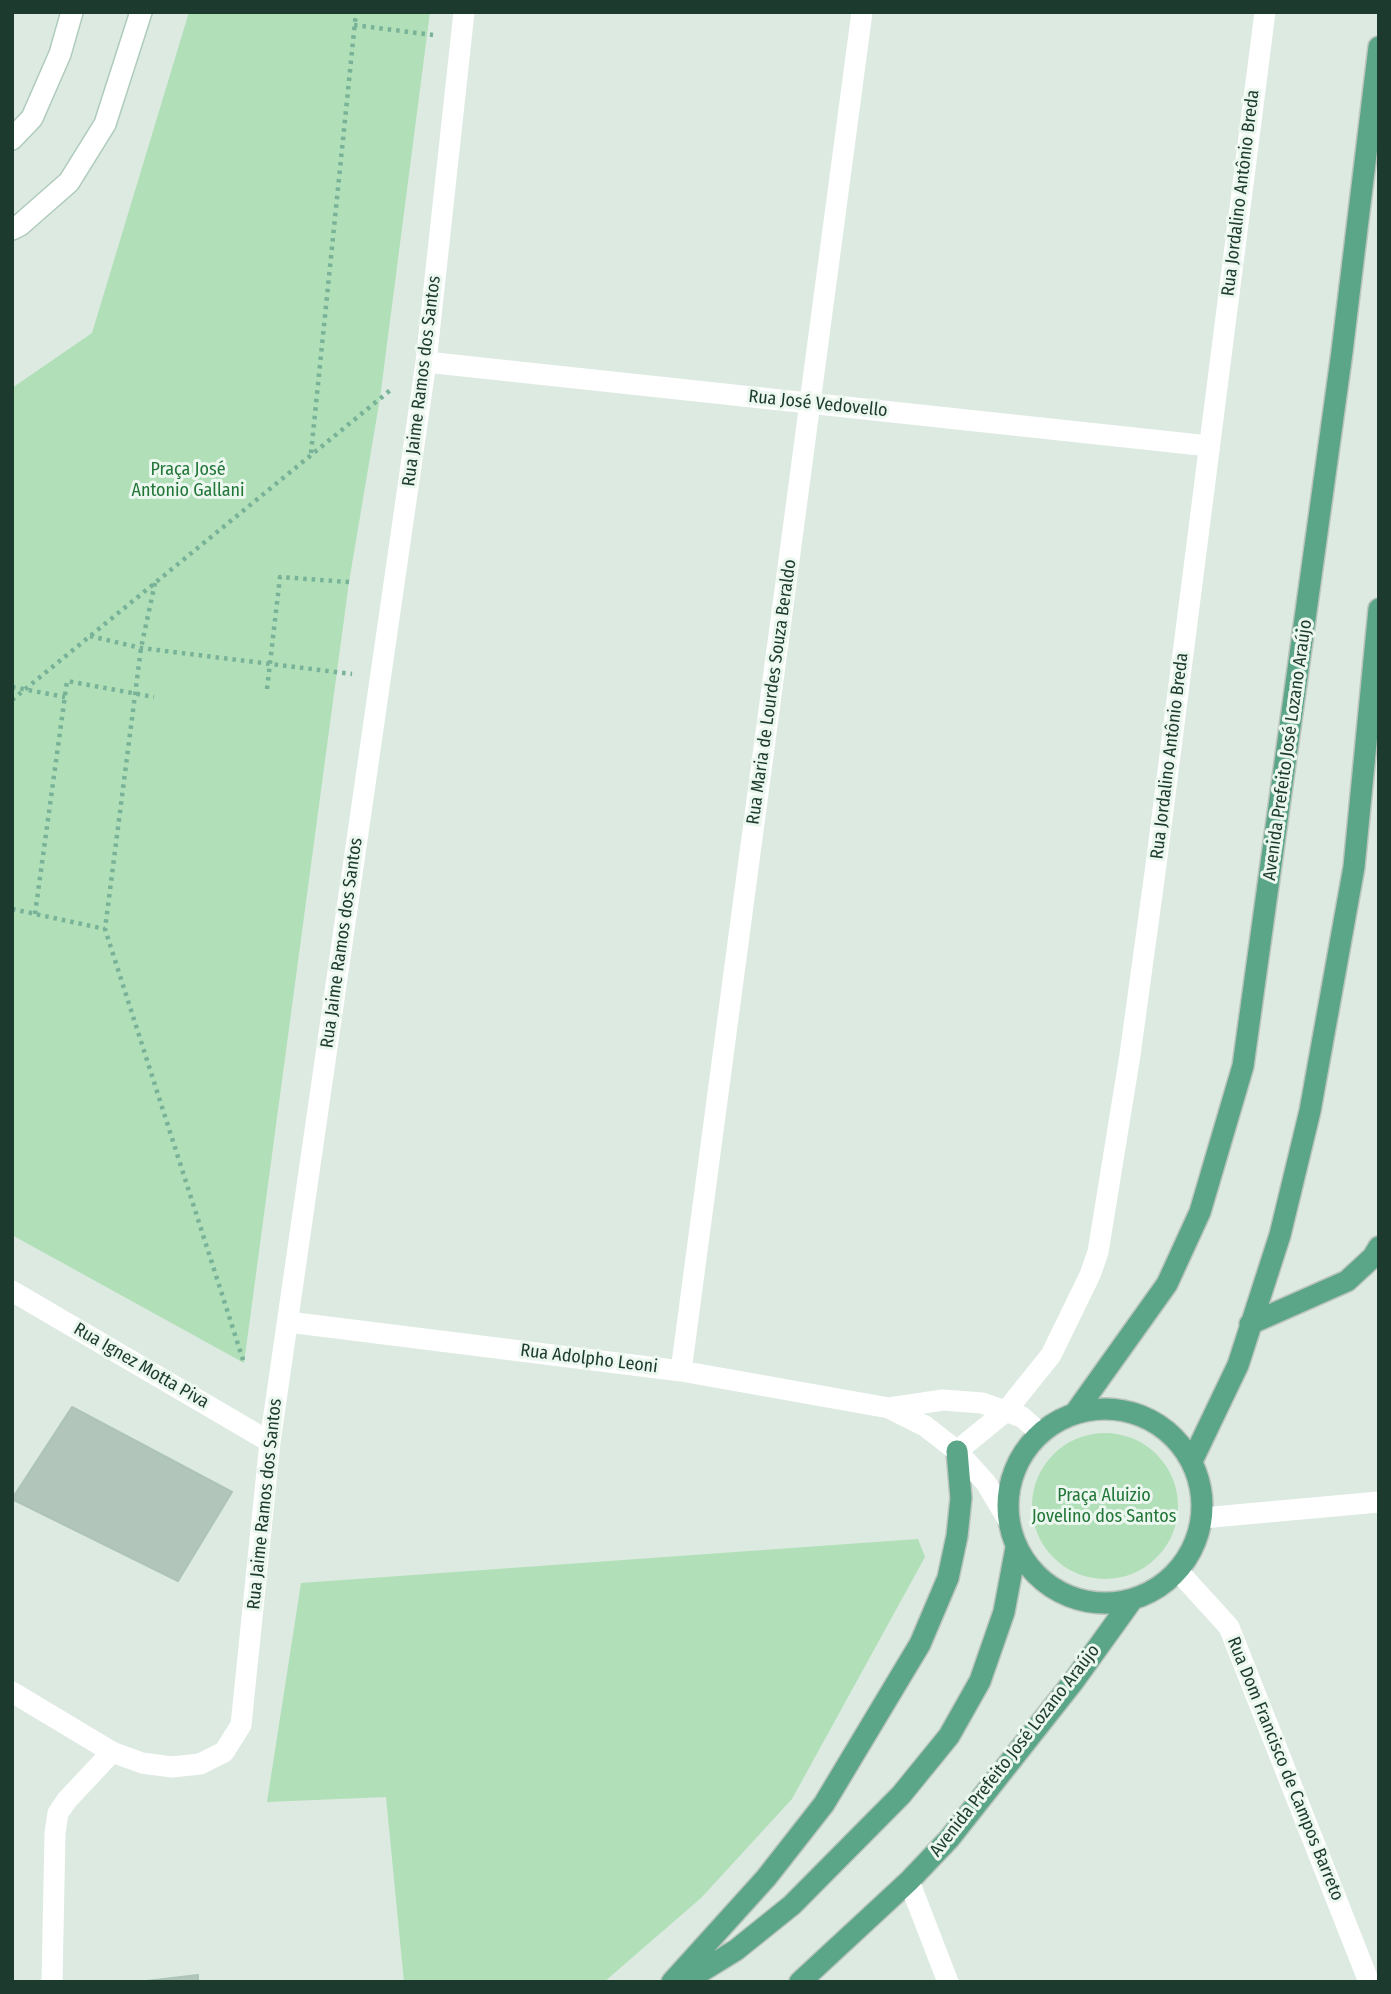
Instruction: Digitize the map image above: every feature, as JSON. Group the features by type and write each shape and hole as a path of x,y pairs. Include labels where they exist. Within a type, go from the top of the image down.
{"main road":[{"name":"Avenida Prefeito José Lozano Araújo","path":"1075,1413 1167,1284 1200,1212 1243,1066 1340,366 1379,47"},
{"path":"1192,1461 1238,1365 1280,1235 1310,1111 1354,867 1379,609"},
{"path":"1250,1324 1347,1281 1373,1257 1379,1247"},
{"path":"1102,1408 1129,1411 1154,1422 1176,1438 1192,1461 1202,1518 1198,1538 1178,1571 1157,1589 1132,1600 1098,1603 1065,1595 1037,1576 1016,1548 1008,1520 1009,1488 1020,1458 1040,1433 1075,1413 1102,1408"},
{"path":"672,1982 758,1887 824,1804 920,1644 948,1578 957,1536 961,1499 957,1451"},
{"path":"684,1982 736,1950 792,1905 901,1795 949,1736 979,1681 1000,1623 1016,1548"},
{"name":"Avenida Prefeito José Lozano Araújo","path":"800,1982 909,1881 949,1839 1073,1682 1132,1600"}],"street":[{"path":"12,139 32,118 60,54 72,12"},
{"path":"12,229 69,182 105,124 141,12"},
{"name":"Rua Jaime Ramos dos Santos","path":"12,1692 112,1752 142,1763 172,1767 200,1764 225,1752 241,1725 270,1442 426,362 464,12"},
{"name":"Rua Maria de Lourdes Souza Beraldo","path":"681,1371 862,12"},
{"name":"Rua Jordalino Antônio Breda","path":"957,1451 1006,1411 1051,1354 1090,1275 1098,1252 1130,1055 1154,878 1265,12"},
{"name":"Rua José Vedovello","path":"426,362 1209,446"},
{"name":"Rua Ignez Motta Piva","path":"12,1291 270,1442"},
{"name":"Rua Adolpho Leoni","path":"288,1322 681,1371 889,1408 925,1426 957,1451 986,1483 1008,1520"},
{"name":"Rua Adolpho Leoni","path":"889,1408 943,1400 982,1403 1022,1417 1040,1433"},
{"path":"1202,1518 1379,1502"},
{"name":"Rua Dom Francisco de Campos Barreto","path":"1178,1571 1229,1628 1369,1982"},
{"path":"52,1982 55,1833 58,1814 67,1800 112,1752"},
{"path":"909,1881 948,1982"}],"path":[{"path":"311,454 356,12"},
{"path":"354,25 461,38"},
{"path":"12,700 426,362"},
{"path":"267,689 280,577 349,582"},
{"path":"155,583 141,648 105,929 244,1363"},
{"path":"89,636 141,648 381,677"},
{"path":"36,914 67,681 154,697"},
{"path":"12,687 65,696"},
{"path":"12,909 105,929"}],"green space":[{"name":"Praça José Antonio Gallani","path":"189,12 430,12 380,398 349,582 244,1363 12,1235 12,388 92,333"},
{"name":"Praça Aluizio Jovelino dos Santos","path":"1105,1433 1133,1439 1156,1455 1172,1478 1178,1506 1172,1534 1156,1557 1133,1573 1105,1579 1077,1573 1054,1557 1038,1534 1032,1506 1038,1478 1054,1455 1077,1439"},
{"path":"918,1539 925,1557 792,1799 701,1898 604,1982 404,1982 386,1797 267,1802 301,1583"}],"building":[{"path":"72,1407 232,1492 178,1581 12,1499"},
{"path":"198,1975 198,1982 138,1982"}]}
